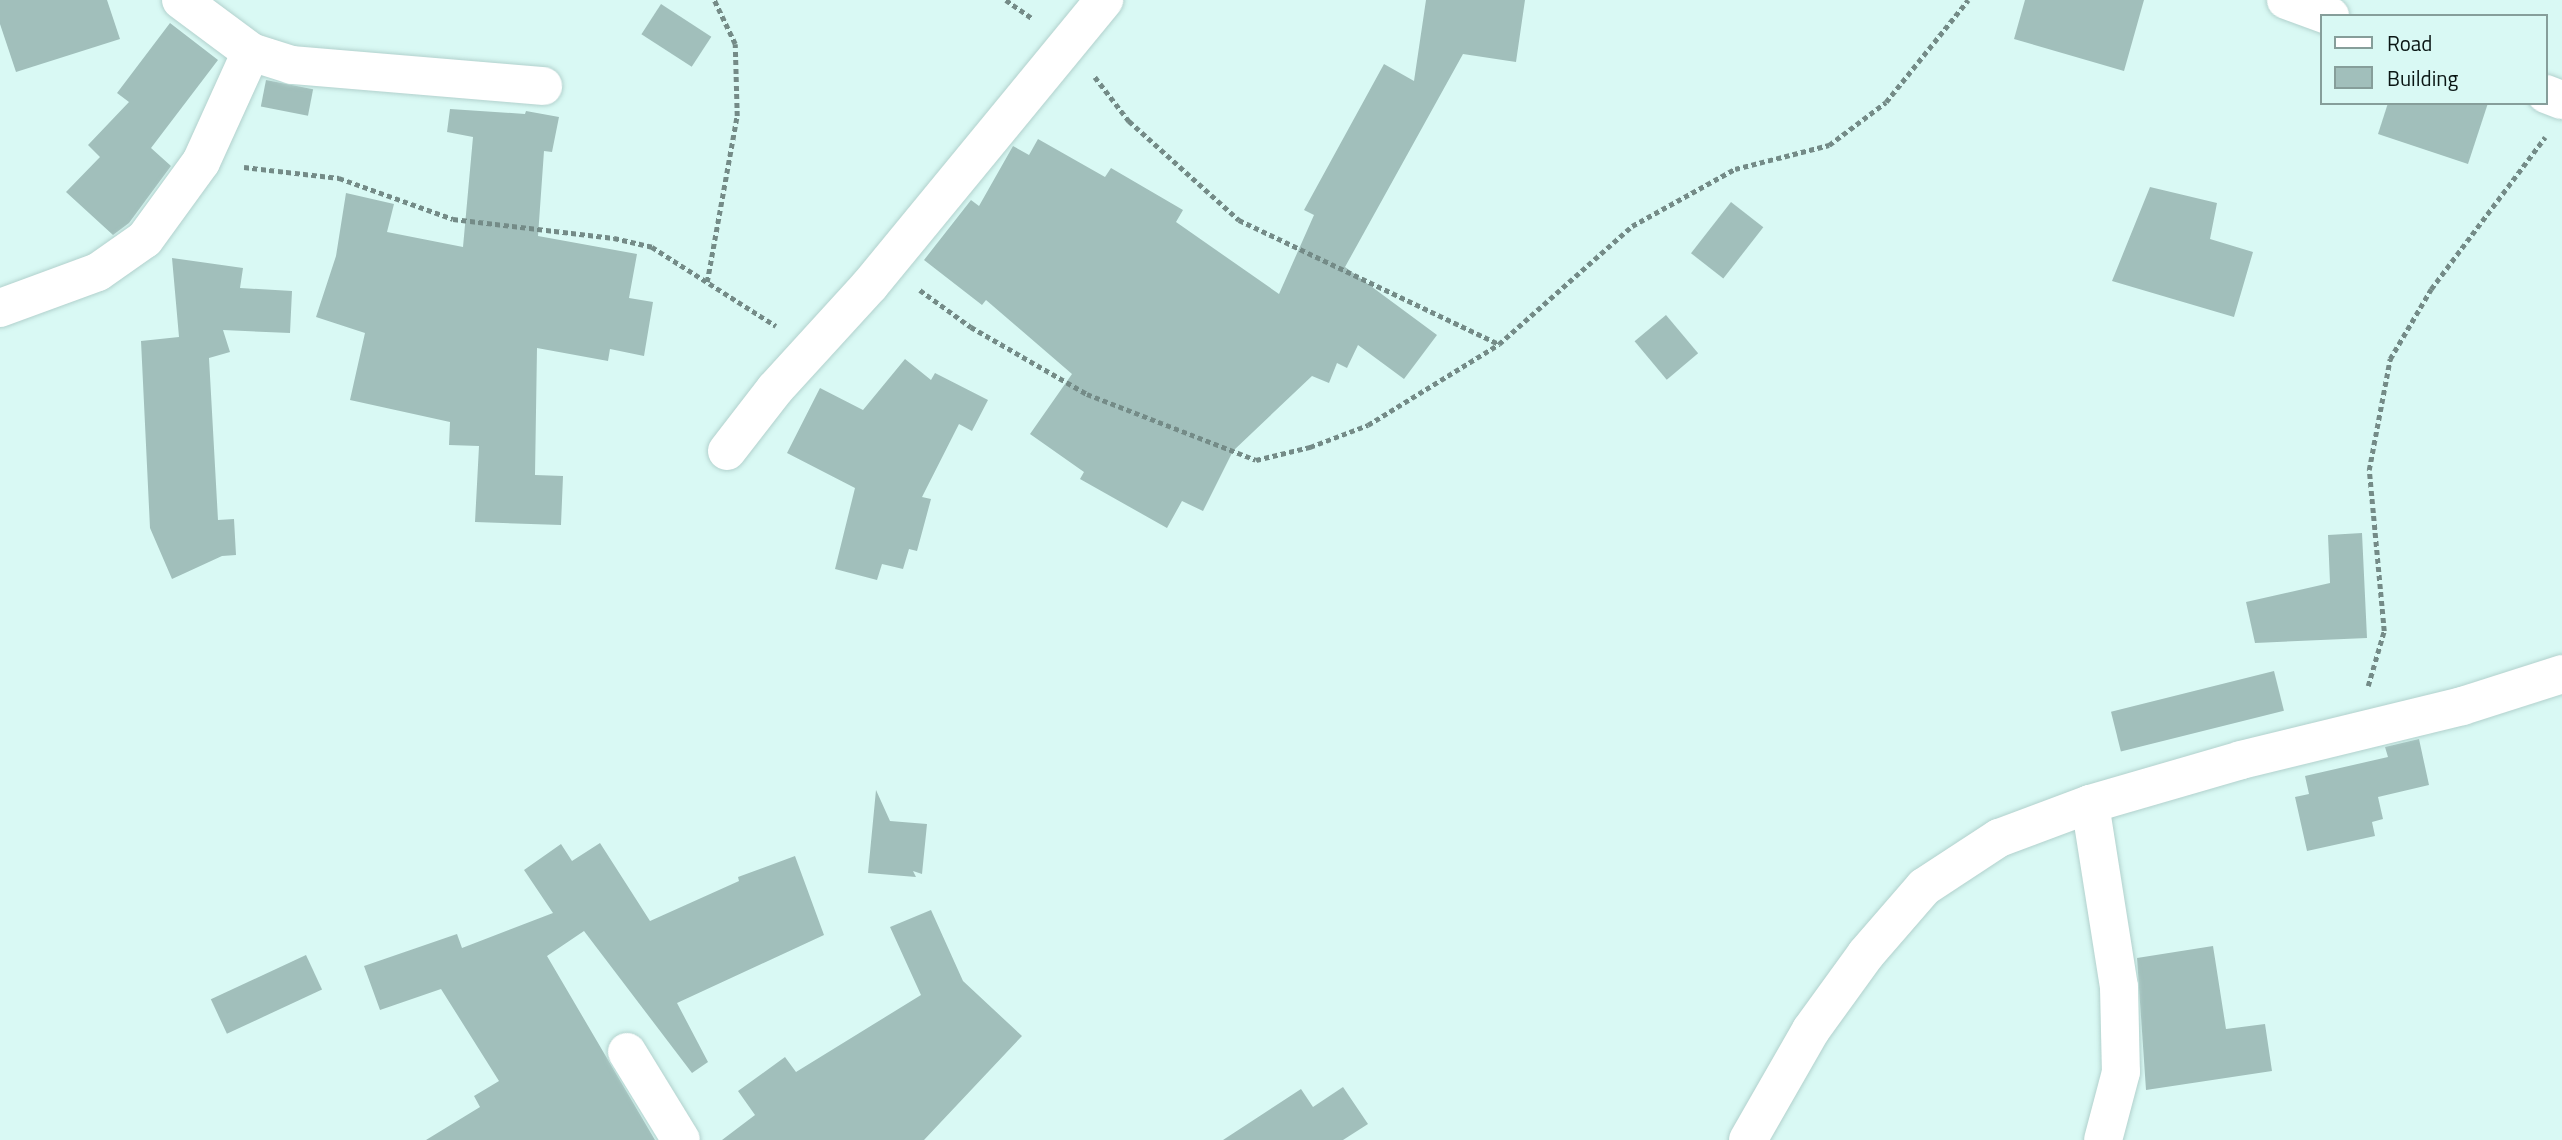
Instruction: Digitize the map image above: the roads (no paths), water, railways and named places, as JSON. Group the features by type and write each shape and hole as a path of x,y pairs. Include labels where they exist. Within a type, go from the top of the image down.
{"street":[{"path":"181,0 251,52 292,65 543,86"},
{"path":"727,451 885,266 1104,0"},
{"path":"2286,0 2324,14"},
{"path":"0,308 98,272 145,239 201,162 251,52"},
{"path":"1748,1140 1811,1030 1866,954 1924,887 1999,838 2090,804 2353,732 2462,706 2562,674"},
{"path":"2090,804 2119,987 2122,1072 2103,1140"},
{"path":"627,1052 681,1140"}]}
